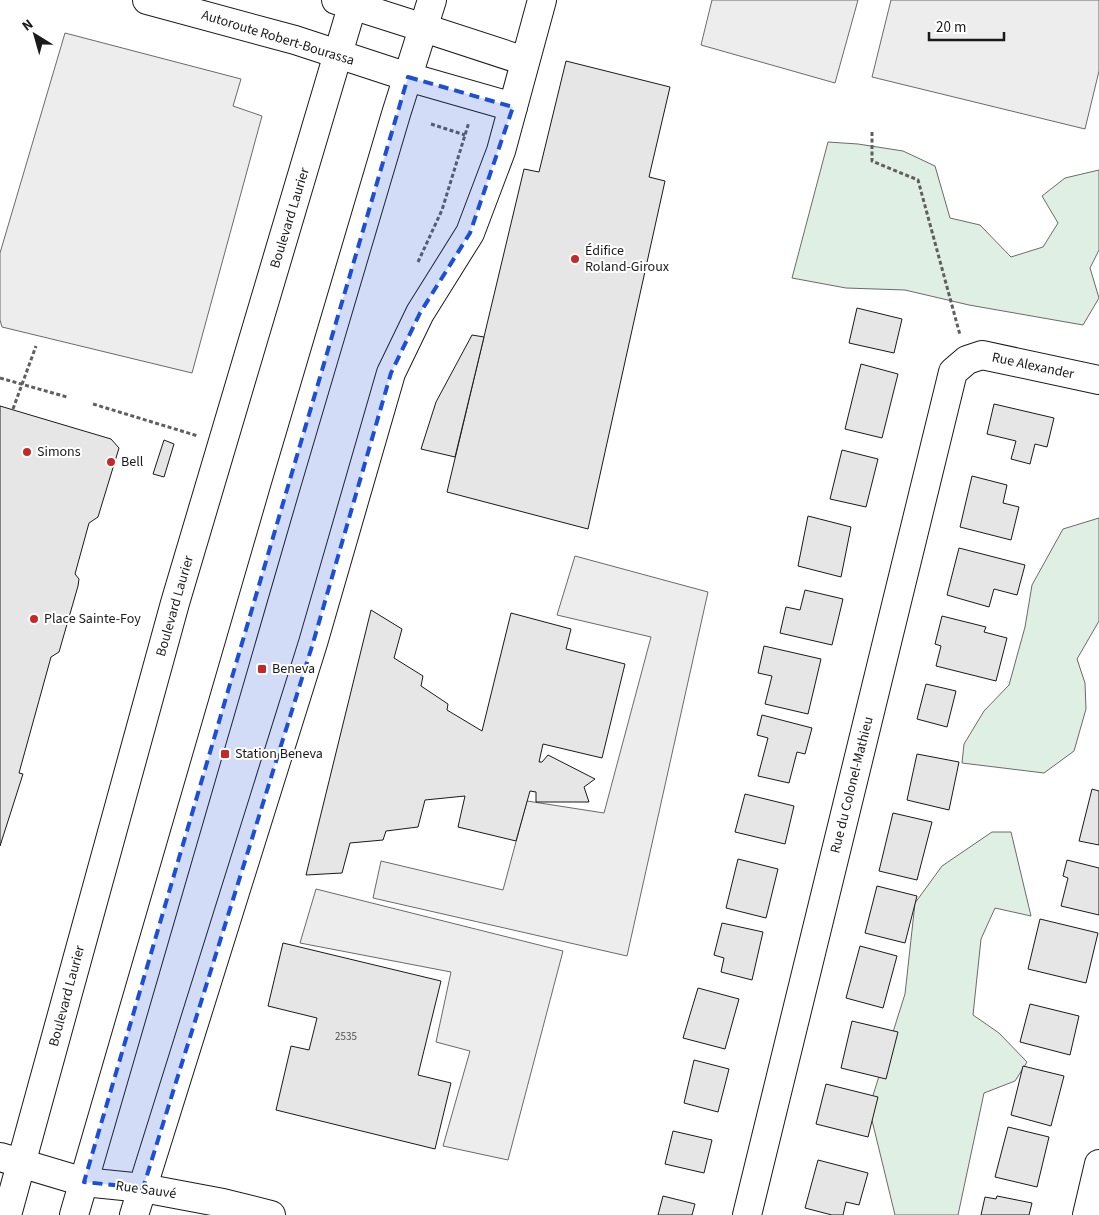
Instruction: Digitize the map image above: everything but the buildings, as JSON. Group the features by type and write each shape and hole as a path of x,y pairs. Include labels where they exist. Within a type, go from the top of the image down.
{"main road":[{"name":"Autoroute Robert-Bourassa","path":"147,0 295,40 338,56 408,77"},
{"path":"74,1215 287,479 432,0"},
{"path":"134,1215 313,643 392,373 420,313 470,233 501,151 542,0"},
{"name":"Boulevard Laurier","path":"7,1215 11,1160 338,56 348,2"},
{"path":"348,2 525,60"},
{"path":"408,77 513,107"},
{"name":"Rue Alexander","path":"967,360 982,355 1099,380"},
{"name":"Rue du Colonel-Mathieu","path":"747,1215 953,372 967,360"},
{"name":"Rue Sauvé","path":"11,1160 84,1182 143,1188 223,1203 271,1215"},
{"path":"1087,1215 1098,1173"}],"path":[{"path":"431,124 465,135"},
{"path":"872,132 872,161 918,180 967,360"},
{"path":"13,409 36,346"},
{"path":"0,378 67,397"},
{"path":"93,404 223,443"}],"highlighted area":[{"path":"408,77 513,107 470,233 420,313 391,373 313,643 143,1188 84,1182 170,884"}],"green space":[{"path":"828,142 858,144 903,151 935,166 950,218 980,225 1011,257 1043,247 1058,223 1042,196 1065,178 1099,170 1099,250 1090,268 1099,298 1083,325 969,305 905,290 846,288 792,278"},
{"path":"1099,518 1099,621 1077,659 1085,683 1086,709 1074,751 1044,773 962,763 964,744 984,711 1009,685 1025,627 1032,585 1063,529"},
{"path":"992,832 1011,832 1031,916 995,908 981,939 973,1015 999,1033 1027,1062 1015,1081 984,1093 958,1215 895,1215 869,1108 905,994 915,903 942,866"}],"shaded area":[{"path":"712,0 858,0 835,83 701,45"},
{"path":"891,0 1099,0 1099,71 1085,129 872,77"},
{"path":"65,33 241,79 233,106 262,116 192,373 2,327 0,320 0,253"},
{"path":"575,556 708,592 627,956 373,898 381,861 503,890 527,801 604,813 651,637 557,615"},
{"path":"316,889 563,951 508,1160 443,1146 470,1051 436,1042 451,972 300,943"}],"place":[{"name":"Édifice Roland-Giroux","path":"575,259"},
{"name":"Simons","path":"27,452"},
{"name":"Bell","path":"111,462"},
{"name":"Place Sainte-Foy","path":"34,619"},
{"name":"Beneva","path":"262,669"},
{"name":"Station Beneva","path":"225,754"}]}
